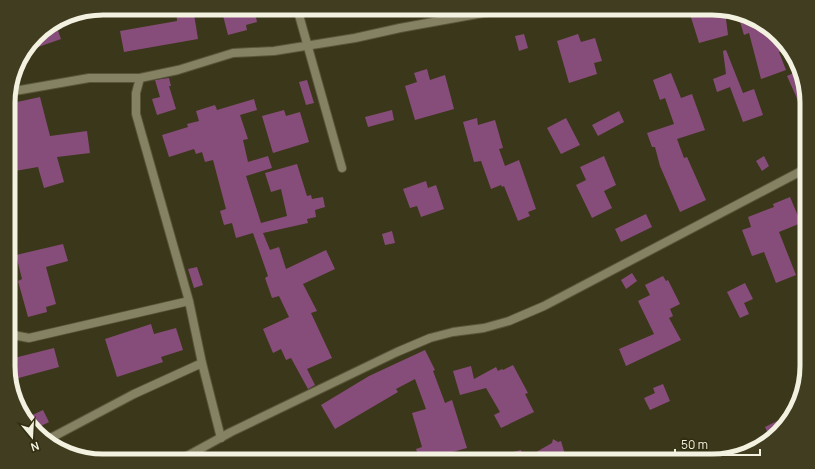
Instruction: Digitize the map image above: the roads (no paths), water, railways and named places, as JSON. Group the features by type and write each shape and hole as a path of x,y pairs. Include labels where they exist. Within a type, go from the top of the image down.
{"street":[{"path":"299,15 342,168"},
{"path":"16,91 89,78 140,78 178,70 233,53 274,51 355,38 472,15"},
{"path":"140,78 136,93 136,114 189,301 202,363 221,438"},
{"path":"191,454 383,358 430,338 453,332 484,328 509,321 544,306 800,172"},
{"path":"15,335 29,338 189,301"},
{"path":"52,437 134,394 202,363"}]}
